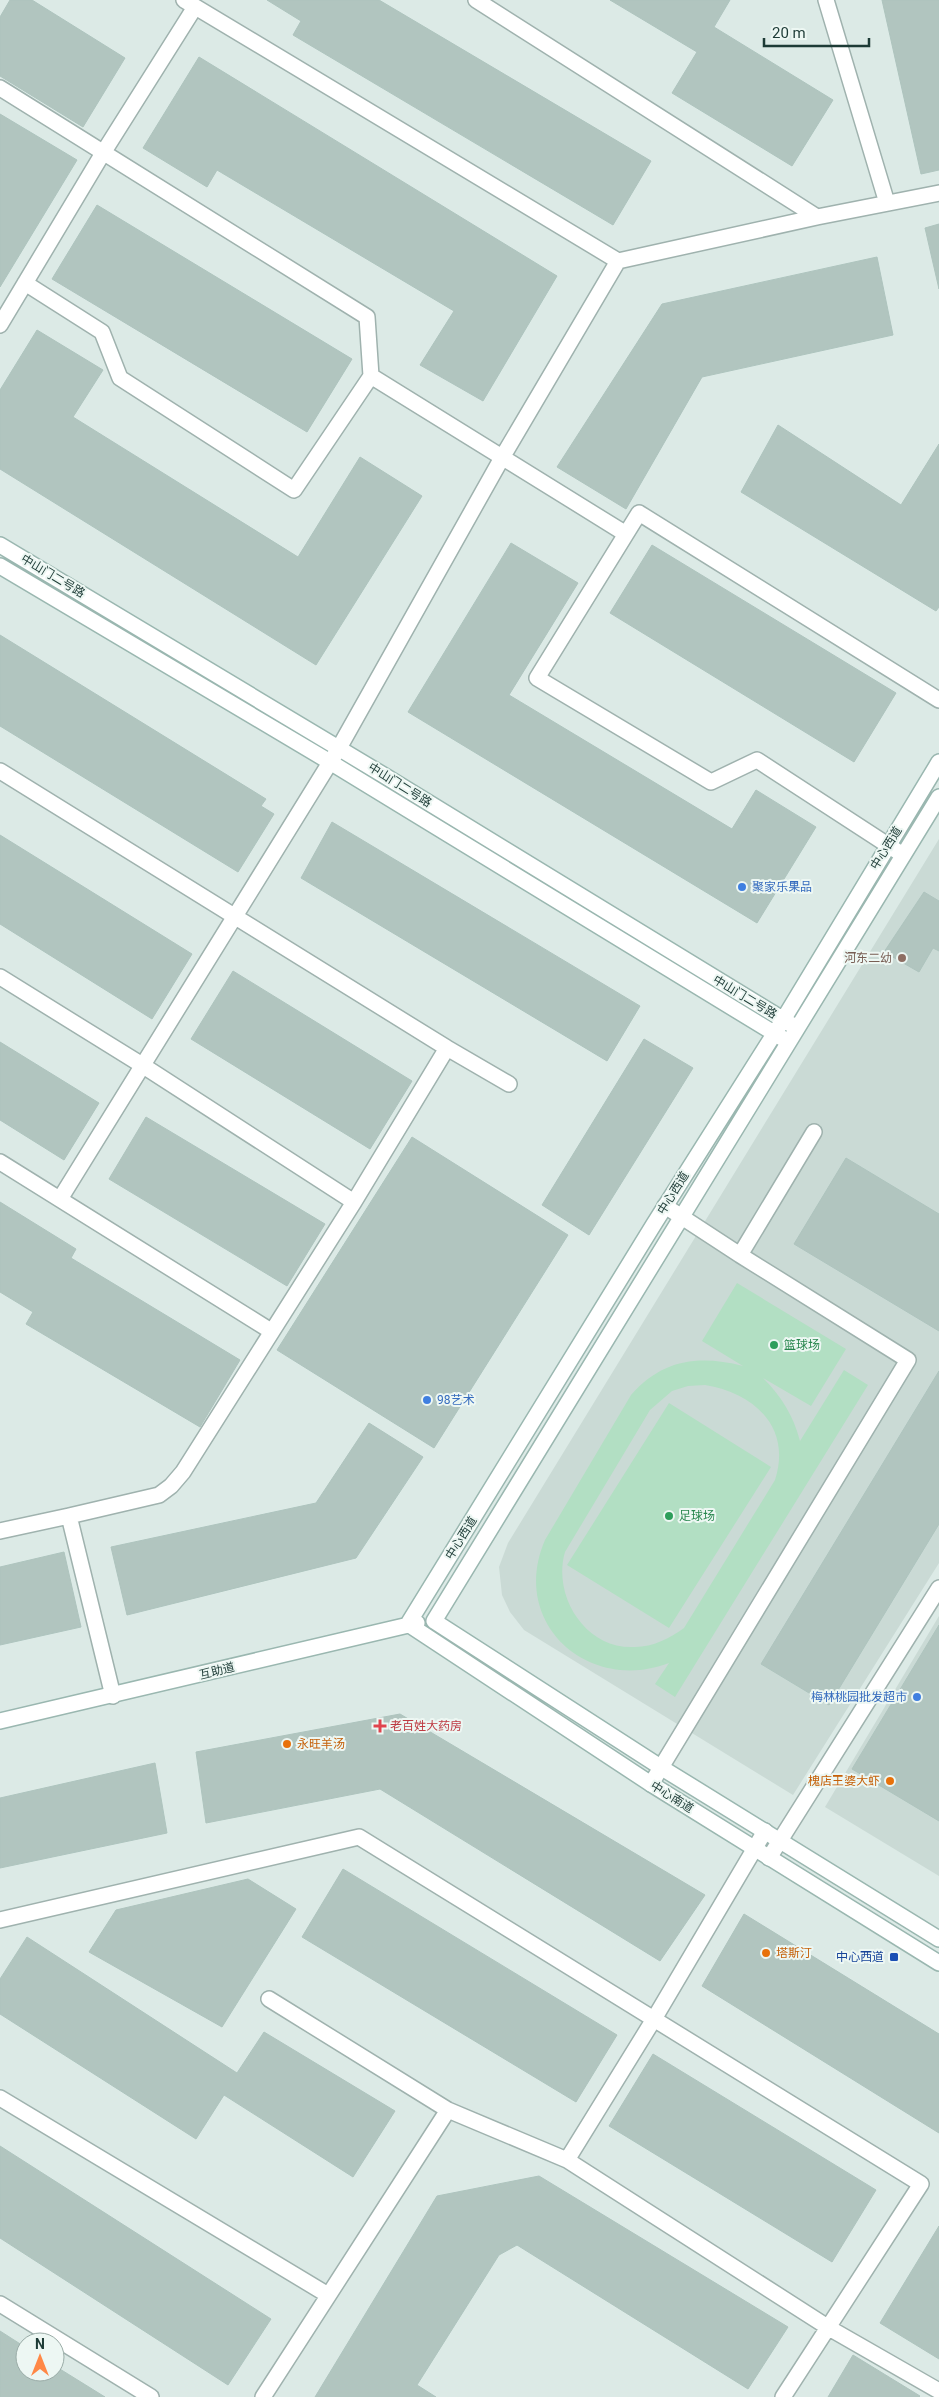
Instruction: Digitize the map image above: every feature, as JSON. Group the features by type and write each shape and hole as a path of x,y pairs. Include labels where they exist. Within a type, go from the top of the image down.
{"street":[{"path":"476,0 817,217"},
{"path":"826,0 887,203"},
{"path":"0,325 190,3 618,261 817,217 939,193"},
{"path":"0,88 367,317 371,376 294,490 120,378 102,332 25,283"},
{"path":"60,1199 339,748 503,456 618,261"},
{"path":"371,376 503,456 626,534"},
{"path":"903,855 757,760 711,782 536,678 639,513 939,700"},
{"name":"中山门二号路","path":"0,545 339,748 779,1026 789,1042"},
{"name":"中山门二号路","path":"0,566 779,1026 797,1029"},
{"name":"中心西道","path":"408,1624 665,1206 779,1026 939,762"},
{"path":"0,771 447,1048 509,1084"},
{"name":"中心西道","path":"434,1621 939,797"},
{"path":"0,977 354,1202"},
{"path":"0,1532 142,1500 159,1495 171,1486 183,1472 354,1202 447,1048"},
{"path":"740,1255 814,1132"},
{"path":"0,1162 271,1331"},
{"path":"651,1784 908,1360 665,1206"},
{"path":"69,1516 113,1696"},
{"path":"769,1858 939,1588"},
{"name":"互助道","path":"0,1722 408,1624 434,1621"},
{"name":"中心南道","path":"434,1621 662,1768 939,1938"},
{"name":"中心南道","path":"408,1624 651,1784 939,1963"},
{"path":"567,2160 654,2019 765,1831"},
{"path":"0,1920 360,1837 921,2184 783,2397"},
{"path":"269,1999 448,2110 567,2160 829,2328 939,2391"},
{"path":"0,2098 328,2295"},
{"path":"263,2397 448,2110"},
{"path":"0,2304 150,2397"}],"shaded area":[{"path":"939,839 939,1563 793,1795 524,1630 510,1612 502,1595 499,1567 508,1543"},
{"path":"939,1616 939,1876 825,1807"}],"green space":[{"path":"737,1283 846,1349 811,1406 763,1378 786,1407 800,1441 844,1370 868,1385 675,1697 655,1684 669,1663 639,1670 610,1669 585,1660 563,1644 547,1624 538,1599 537,1570 545,1540 631,1395 643,1383 669,1367 682,1363 711,1361 743,1366 702,1341","holes":["705,1385 723,1389 753,1405 765,1416 773,1429 778,1444 779,1461 775,1480 684,1628 661,1641 642,1647 617,1646 602,1640 588,1630 577,1617 569,1602 564,1586 562,1569 565,1552 650,1410 672,1391 688,1386"]},
{"name":"足球场","path":"669,1403 771,1467 669,1628 567,1565"}],"building":[{"path":"10,0 32,0 125,58 83,127 0,76 0,17"},
{"path":"267,0 379,0 651,161 613,225 293,35 301,21"},
{"path":"610,0 730,0 714,27 833,100 792,166 672,93 697,52"},
{"path":"882,0 939,0 939,170 921,174"},
{"path":"199,57 557,276 483,401 420,365 454,311 217,170 207,187 143,148"},
{"path":"0,114 77,160 0,287"},
{"path":"97,205 352,359 307,432 52,279"},
{"path":"939,224 939,289 925,228"},
{"path":"877,257 893,335 702,377 626,509 557,467 662,304"},
{"path":"37,330 103,370 73,417 298,557 360,457 422,496 316,665 0,469 0,390"},
{"path":"778,425 901,505 939,444 939,607 936,611 741,492"},
{"path":"511,543 578,583 509,695 732,829 756,790 816,827 757,923 408,712"},
{"path":"652,545 896,693 854,762 610,613"},
{"path":"0,635 266,799 261,806 274,814 238,872 0,726"},
{"path":"332,822 640,1006 607,1061 301,878"},
{"path":"0,835 192,954 152,1019 0,924"},
{"path":"924,892 939,901 939,951 933,948 919,972 884,952"},
{"path":"233,971 412,1081 370,1149 191,1039"},
{"path":"644,1039 693,1068 589,1235 542,1205"},
{"path":"0,1042 99,1103 64,1160 0,1120"},
{"path":"146,1117 325,1224 287,1286 109,1179"},
{"path":"412,1137 568,1235 434,1448 277,1350"},
{"path":"846,1158 939,1214 939,1331 794,1244"},
{"path":"0,1202 76,1249 71,1258 240,1360 200,1427 26,1324 33,1312 0,1292"},
{"path":"939,1371 939,1524 829,1705 761,1664"},
{"path":"369,1423 423,1457 356,1558 127,1615 111,1547 316,1503"},
{"path":"64,1552 81,1627 0,1645 0,1567"},
{"name":"梅林桃园批发超市","path":"939,1625 939,1821 852,1769"},
{"path":"400,1714 705,1895 660,1961 380,1789 206,1823 196,1752"},
{"path":"155,1763 167,1833 0,1868 0,1798"},
{"path":"343,1869 617,2035 576,2102 302,1937"},
{"path":"248,1879 296,1909 222,2027 89,1952 116,1910"},
{"path":"744,1914 939,2034 939,2133 702,1986"},
{"path":"27,1937 237,2073 264,2032 395,2111 353,2177 224,2095 196,2139 0,2014 0,1979"},
{"path":"653,2054 876,2190 832,2262 609,2126"},
{"path":"0,2146 271,2319 228,2385 0,2238"},
{"path":"539,2176 788,2327 748,2389 517,2245 499,2255 417,2385 436,2397 315,2397 437,2196"},
{"path":"939,2226 939,2359 880,2323"},
{"path":"0,2331 15,2341 15,2382 65,2382 65,2372 105,2397 0,2397"},
{"path":"853,2355 920,2396 828,2397"}],"place":[{"name":"聚家乐果品","path":"742,887"},
{"name":"河东二幼","path":"902,958"},
{"name":"篮球场","path":"774,1345"},
{"name":"98艺术","path":"427,1400"},
{"name":"足球场","path":"669,1516"},
{"name":"梅林桃园批发超市","path":"917,1697"},
{"name":"老百姓大药房","path":"380,1726"},
{"name":"永旺羊汤","path":"287,1744"},
{"name":"槐店王婆大虾","path":"890,1781"},
{"name":"塔斯汀","path":"766,1953"},
{"name":"中心西道","path":"894,1957"}]}
